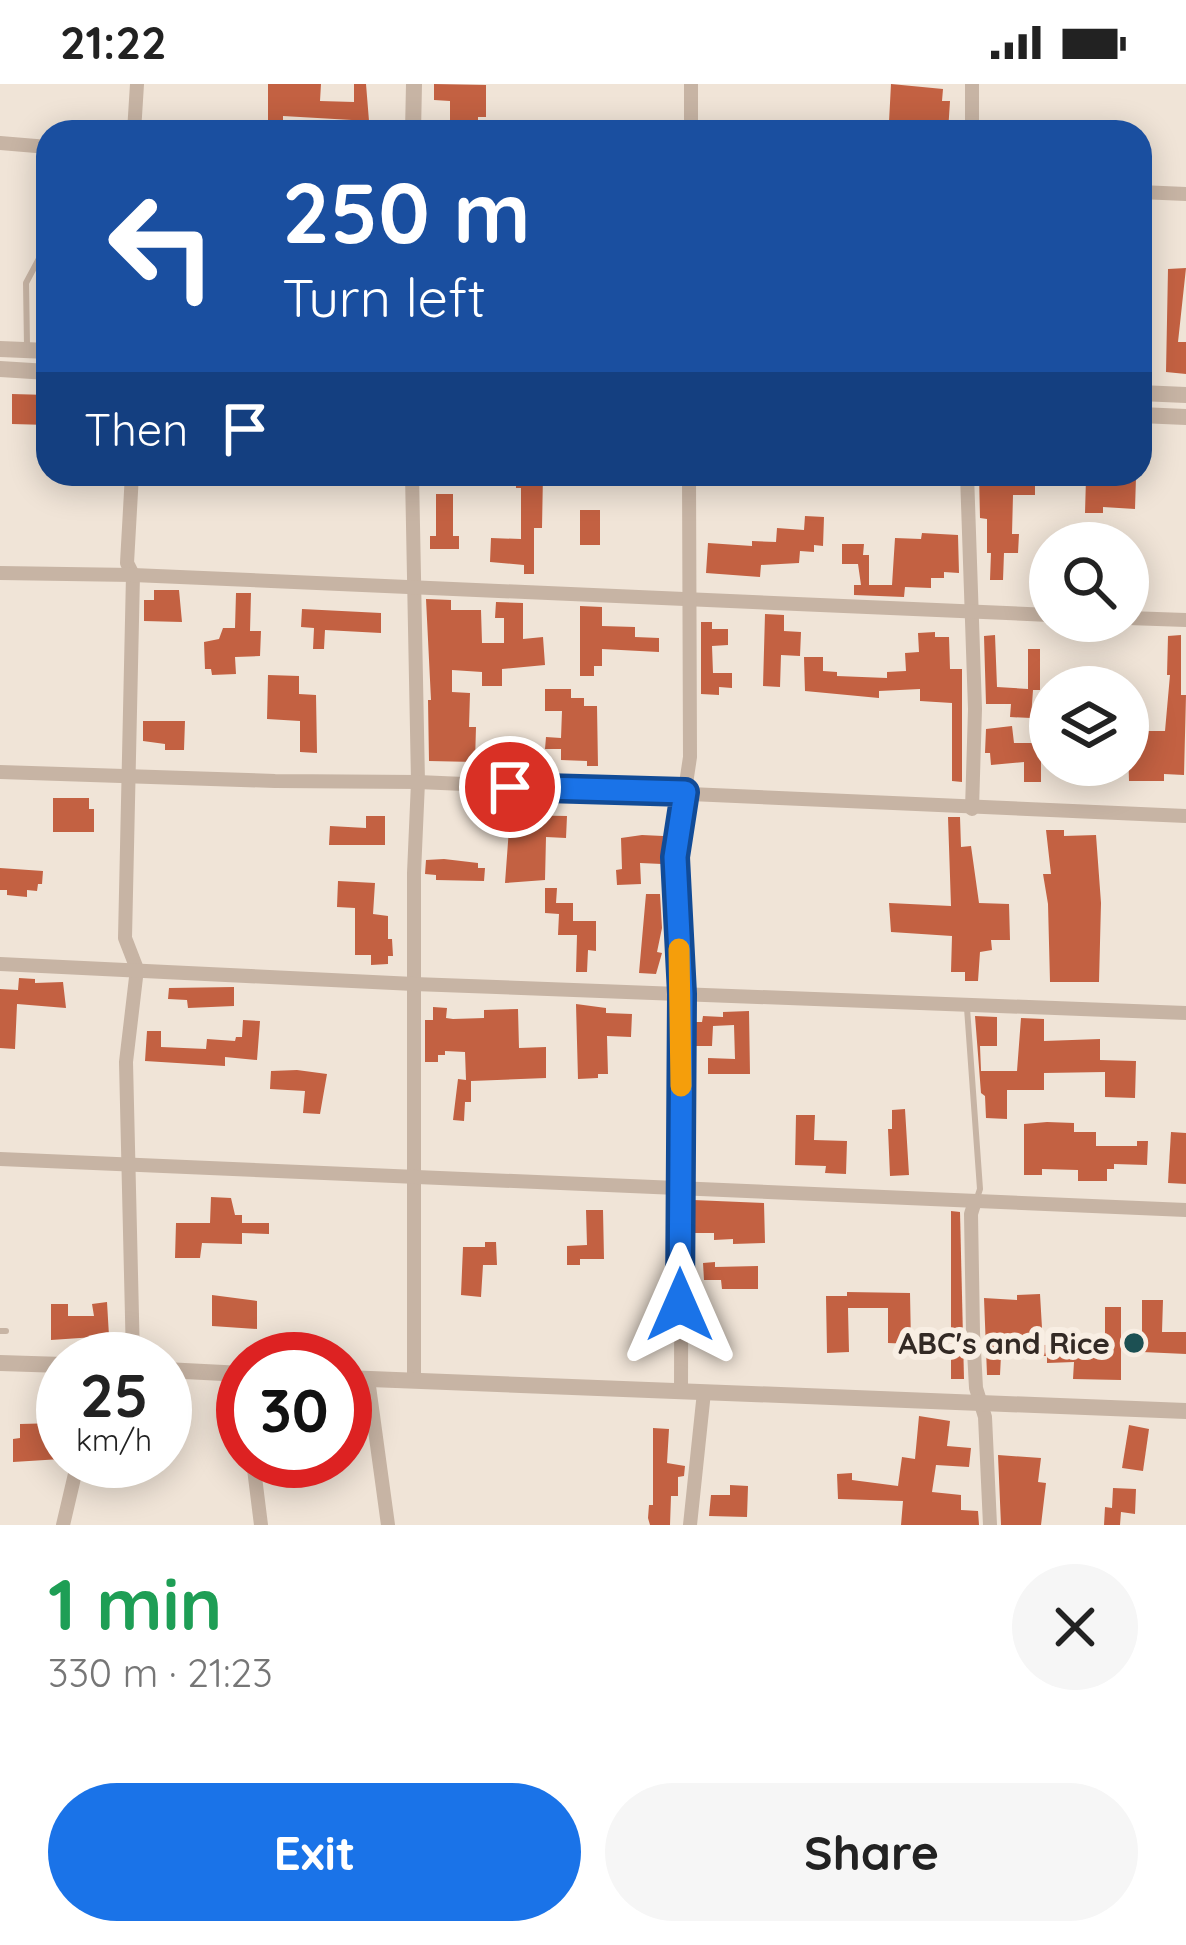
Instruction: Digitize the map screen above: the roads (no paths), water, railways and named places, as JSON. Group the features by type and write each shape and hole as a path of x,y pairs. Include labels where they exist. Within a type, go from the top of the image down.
{"street":[{"path":"135,120 137,84"},
{"path":"413,120 414,84"},
{"path":"691,84 691,120"},
{"path":"972,84 972,120"},
{"path":"0,143 36,145"},
{"path":"1152,193 1186,194"},
{"path":"0,349 36,350"},
{"path":"0,369 36,371"},
{"path":"1152,394 1186,395"},
{"path":"1152,416 1186,417"},
{"path":"131,486 127,563 133,575 132,774 125,938 137,969 126,1062 133,1332"},
{"path":"413,486 418,782 414,1381"},
{"path":"681,1390 682,994 675,857 690,757 689,486"},
{"path":"968,486 972,809"},
{"path":"0,573 1029,614"},
{"path":"1149,618 1186,620"},
{"path":"0,772 418,782 1186,816"},
{"path":"0,964 1186,1013"},
{"path":"0,1159 1186,1210"},
{"path":"975,1201 971,1214 973,1332 990,1525"},
{"path":"0,1363 36,1365"},
{"path":"372,1379 1186,1411"},
{"path":"690,1525 704,1392"},
{"path":"372,1408 388,1525"},
{"path":"63,1525 72,1488"},
{"path":"256,1488 261,1525"}],"lane":[{"path":"27,350 26,283 36,264"},
{"path":"967,1004 980,1190 975,1201"}],"place":[{"name":"ABC's and Rice","path":"1134,1343"}]}
